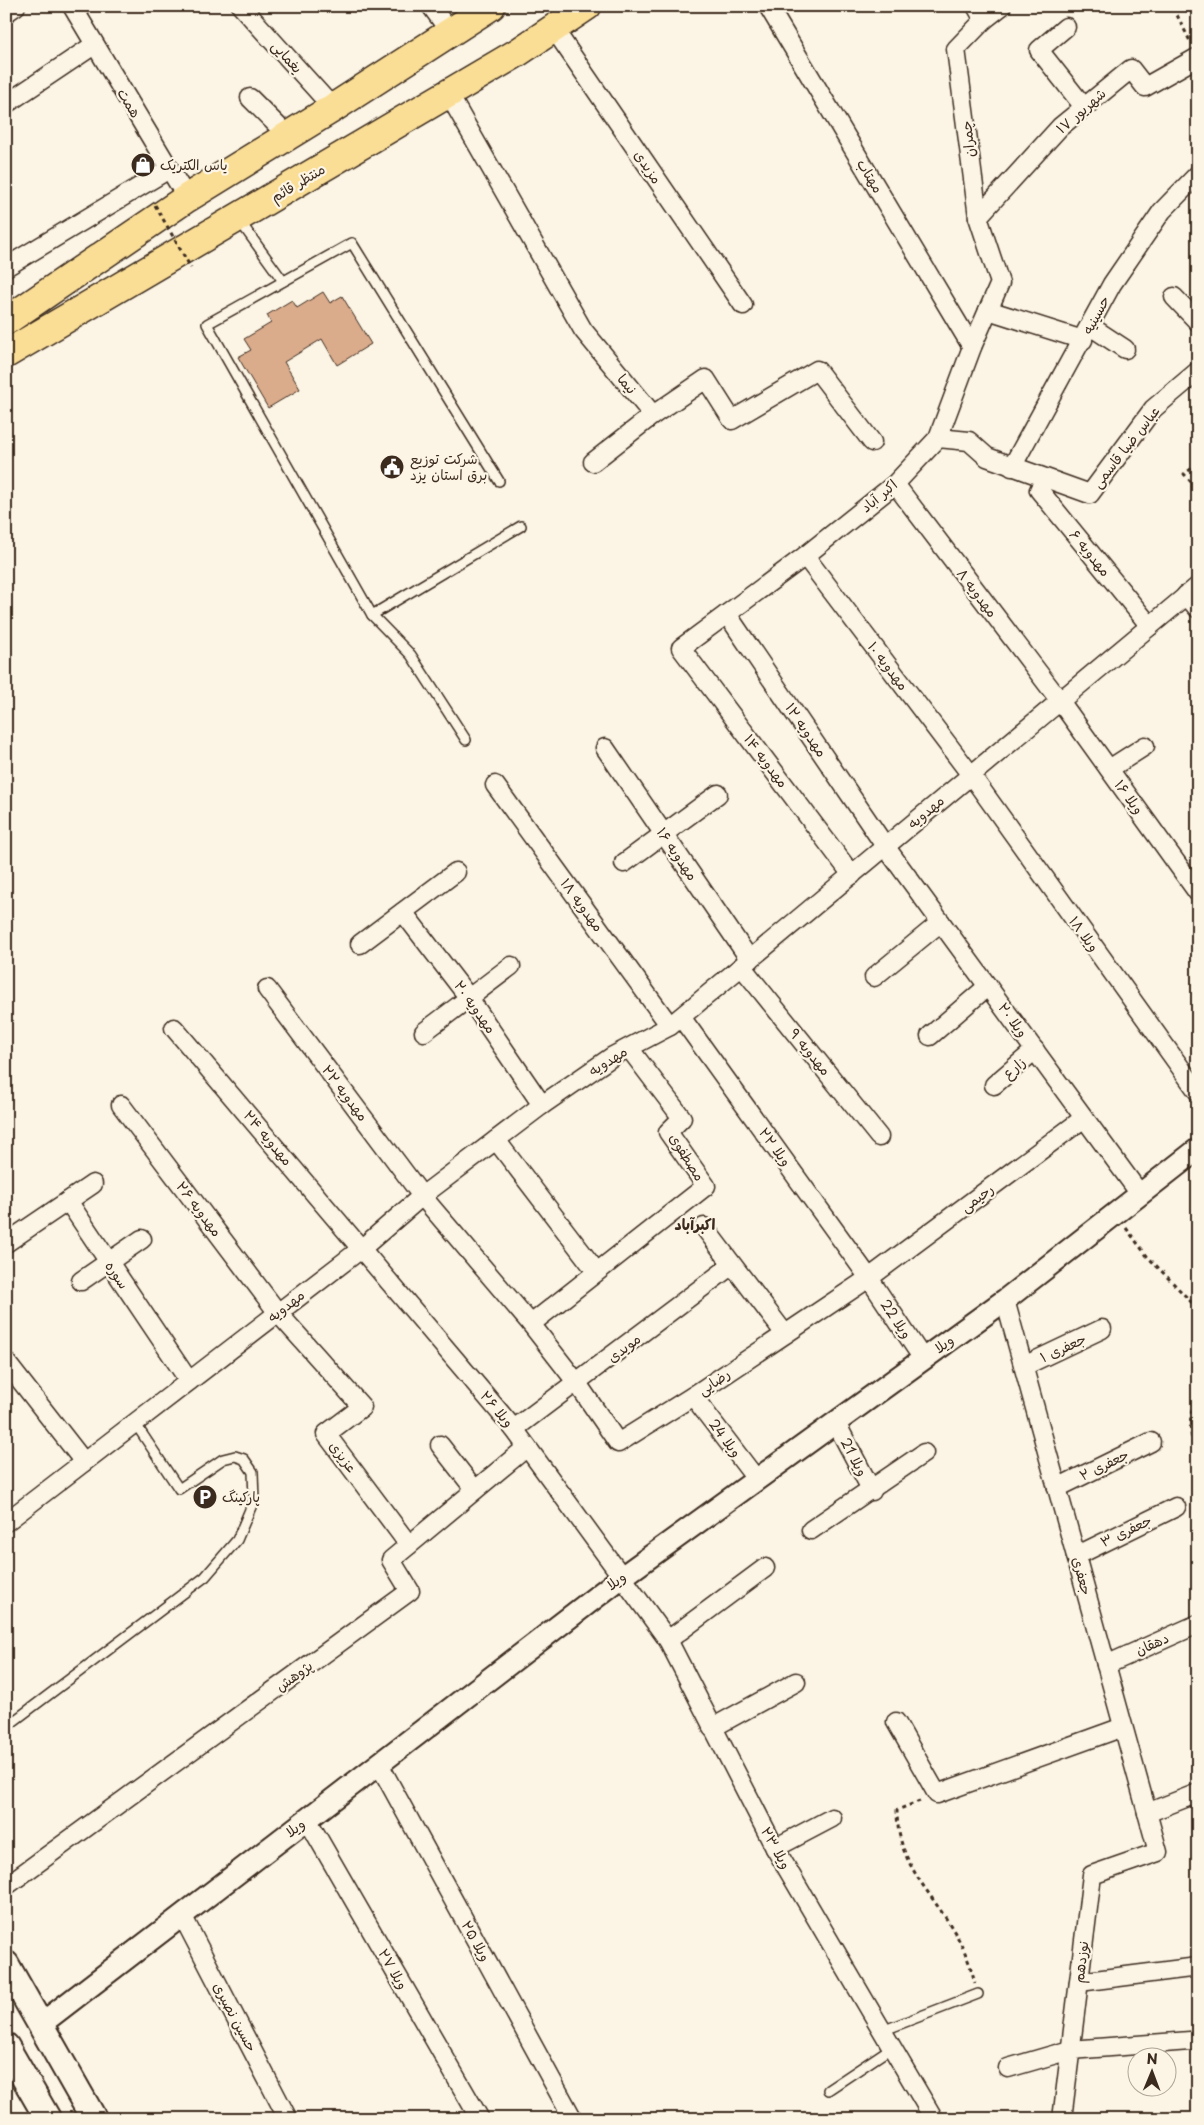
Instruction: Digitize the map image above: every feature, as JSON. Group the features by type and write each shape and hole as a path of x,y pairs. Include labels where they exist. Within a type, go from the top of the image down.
{"main road":[{"path":"6,320 187,198 334,108 491,6"},
{"name":"منتظر قائم","path":"6,354 448,93 554,29 587,6"},
{"path":"6,1964 94,2119"},
{"path":"6,2046 44,2116"}],"street":[{"path":"6,13 16,6"},
{"name":"همت","path":"72,6 187,198"},
{"name":"یغمایی","path":"241,6 334,108"},
{"path":"431,6 450,32"},
{"name":"مهتاب","path":"768,6 972,346"},
{"path":"980,13 1002,6"},
{"name":"چمران","path":"980,13 956,49 978,217 1000,283"},
{"path":"1066,27 1039,50 1084,108"},
{"name":"مزیدی","path":"554,29 743,305"},
{"path":"6,104 94,44"},
{"name":"۱۷ شهریور","path":"978,217 1060,128 1131,69 1145,87 1198,57"},
{"name":"نیما","path":"448,93 583,330 653,415"},
{"path":"250,98 288,136"},
{"path":"6,267 169,169"},
{"name":"حسینیه","path":"1012,467 1112,284 1162,211 1198,174"},
{"name":"اکبر آباد","path":"681,648 805,556 895,484 938,438 972,346 1000,283"},
{"path":"1174,296 1198,322"},
{"path":"988,310 1086,333 1125,350"},
{"path":"593,462 653,415 706,379 732,420 817,370 872,442"},
{"name":"عباس ضیا قاسمی","path":"938,438 969,441 987,457 1090,494 1152,409 1198,371"},
{"name":"مهدویه ۶","path":"1045,479 1039,490 1150,626"},
{"name":"مهدویه ۸","path":"895,484 1060,701"},
{"name":"مهدویه ۱۰","path":"805,556 971,775"},
{"path":"1192,591 1198,610"},
{"name":"مهدویه","path":"6,1522 362,1249 422,1196 542,1105 613,1056 676,1021 1192,591"},
{"name":"مهدویه ۱۲","path":"727,614 885,846"},
{"name":"مهدویه ۱۴","path":"681,648 852,875"},
{"name":"ویلا ۱۶","path":"1060,701 1198,893"},
{"path":"1109,769 1145,746"},
{"name":"مهدویه ۱۶","path":"605,748 664,834 746,963"},
{"name":"ویلا ۱۸","path":"971,775 1198,1092"},
{"name":"مهدویه ۱۸","path":"495,785 676,1021"},
{"path":"624,863 718,794"},
{"name":"ویلا ۲۰","path":"885,846 1140,1194"},
{"path":"360,944 456,872"},
{"name":"مهدویه ۲۰","path":"403,912 469,998 542,1105"},
{"path":"874,977 940,922"},
{"name":"مهدویه ۹","path":"746,963 878,1137"},
{"path":"424,1032 510,966"},
{"path":"930,1036 988,986"},
{"name":"مهدویه ۲۲","path":"267,989 422,1196"},
{"name":"ویلا ۲۲","path":"676,1021 869,1278"},
{"name":"مهدویه ۲۴","path":"174,1028 362,1249"},
{"name":"مصطفوی","path":"531,1324 596,1271 686,1204 706,1186 668,1132 682,1118 629,1048"},
{"name":"زارع","path":"994,1086 1035,1050"},
{"name":"مهدویه ۲۶","path":"121,1105 278,1313"},
{"name":"رحیمی","path":"869,1278 1084,1118"},
{"path":"496,1140 596,1271"},
{"name":"ویلا","path":"41,2024 622,1576 1006,1300 1198,1149"},
{"path":"6,1242 93,1184"},
{"path":"422,1196 531,1324 577,1384"},
{"name":"سوره","path":"68,1201 189,1382"},
{"path":"704,1227 785,1334"},
{"path":"82,1281 142,1238"},
{"name":"ویلا ۲۶","path":"362,1249 514,1429 622,1576"},
{"name":"مویدی","path":"514,1429 577,1384 732,1265"},
{"name":"رضایی","path":"577,1384 618,1443 693,1396 869,1278"},
{"name":"ویلا 22","path":"869,1278 923,1359"},
{"name":"جعفری","path":"1006,1300 1158,1852"},
{"name":"عزیزی","path":"278,1313 362,1407 326,1434 409,1546"},
{"name":"جعفری ۱","path":"1024,1366 1102,1329"},
{"path":"6,1362 84,1462"},
{"name":"ویلا 24","path":"693,1396 757,1480"},
{"name":"ویلا 21","path":"836,1423 872,1491"},
{"name":"جعفری ۲","path":"1057,1488 1151,1442"},
{"path":"440,1445 475,1490"},
{"name":"پژوهش","path":"6,1886 410,1591 392,1560 527,1447"},
{"name":"ویلا 21","path":"812,1530 872,1491 924,1453"},
{"name":"جعفری ۳","path":"1076,1556 1176,1507"},
{"path":"668,1640 765,1568"},
{"name":"ویلا ۲۳","path":"622,1576 668,1640 775,1848 934,2119"},
{"name":"دهقان","path":"1106,1665 1198,1624"},
{"path":"712,1728 796,1682"},
{"path":"896,1722 937,1794 1123,1726"},
{"name":"ویلا ۲۵","path":"379,1764 573,2119"},
{"path":"1147,1813 1198,1792"},
{"path":"775,1848 832,1818"},
{"name":"ویلا ۲۷","path":"307,1819 480,2119"},
{"name":"نوزدهم","path":"1062,2119 1092,1875 1158,1852"},
{"name":"حسین نصیری","path":"182,1915 288,2119"},
{"path":"1079,1982 1198,1967"},
{"path":"1008,2068 1070,2050 1190,2041"}],"lane":[{"path":"238,218 283,281"},
{"path":"466,740 411,655 372,615 207,324 352,242 499,481"},
{"path":"372,615 521,526"},
{"path":"6,1727 205,1577 237,1540 254,1500 254,1472 244,1459 235,1456 223,1459 179,1489 135,1423"},
{"path":"882,2031 978,1994"},
{"path":"828,2090 891,2048"}],"path":[{"path":"1177,15 1198,57"},
{"path":"155,204 191,268"},
{"path":"1198,464 1184,474 1198,490"},
{"path":"1115,1214 1147,1256 1198,1309"},
{"path":"1198,1395 1190,1419 1191,1437 1198,1457"},
{"path":"1190,1419 1198,1420"},
{"path":"937,1794 897,1810 897,1829 906,1861 955,1933 972,1970 978,1994"}],"building":[{"path":"323,292 330,303 342,296 371,344 337,365 322,339 284,362 300,389 268,408 238,357 251,350 244,339 271,323 267,315 292,300 297,308"}],"place":[{"name":"یاس الکتریک","path":"143,165"},
{"name":"شرکت توزیع برق استان یزد","path":"392,467"},
{"name":"پارکینگ","path":"205,1497"}],"district":[{"name":"اکبرآباد","path":"695,1225"}]}
